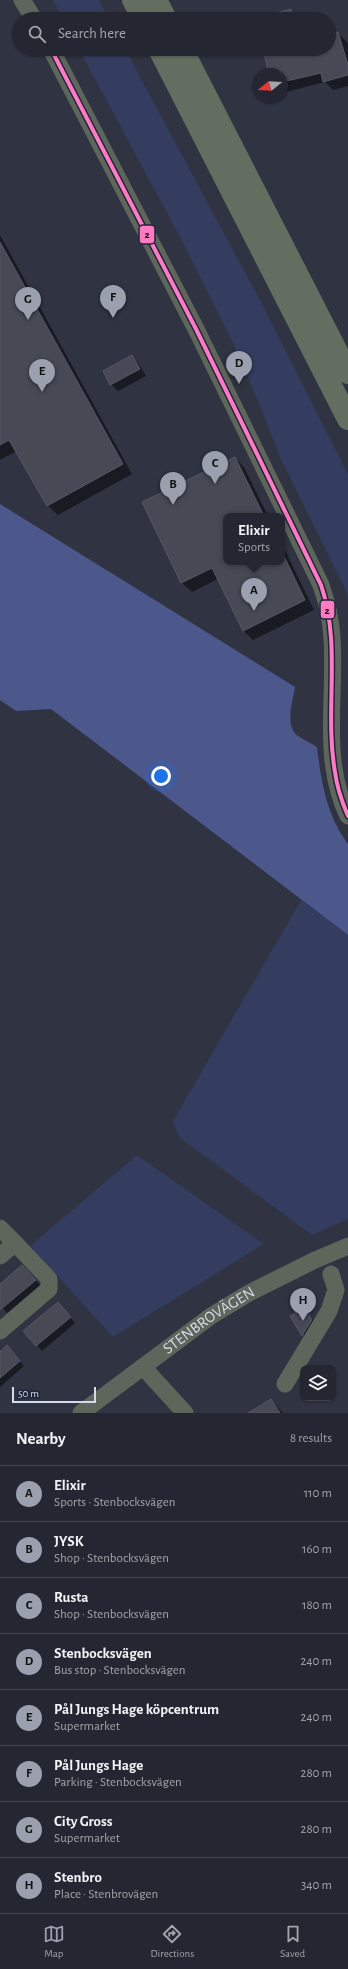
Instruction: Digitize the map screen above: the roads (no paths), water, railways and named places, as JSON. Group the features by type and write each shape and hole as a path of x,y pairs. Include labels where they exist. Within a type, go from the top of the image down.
{"highway":[{"path":"133,0 139,12"},
{"path":"156,0 162,12"},
{"path":"163,56 348,419"},
{"path":"186,56 348,373"}],"street":[{"path":"22,0 30,12"},
{"path":"54,56 196,329 321,585 327,603 332,638 332,753 335,776 348,816"},
{"path":"0,1228 49,1279 49,1289 0,1331"},
{"path":"0,1256 15,1243"},
{"name":"STENBROVÄGEN","path":"81,1413 211,1316 249,1293 315,1260 348,1246"},
{"path":"315,1260 348,1288"},
{"path":"285,1384 330,1311 336,1290 331,1274"},
{"path":"143,1367 185,1413"}],"place":[{"name":"Pål Jungs Hage","path":"113,318"},
{"name":"City Gross","path":"28,320"},
{"name":"Stenbocksvägen","path":"239,384"},
{"name":"Pål Jungs Hage köpcentrum","path":"42,392"},
{"name":"Rusta","path":"215,484"},
{"name":"JYSK","path":"173,505"},
{"name":"Elixir","path":"254,611"},
{"name":"Stenbro","path":"303,1321"}]}
